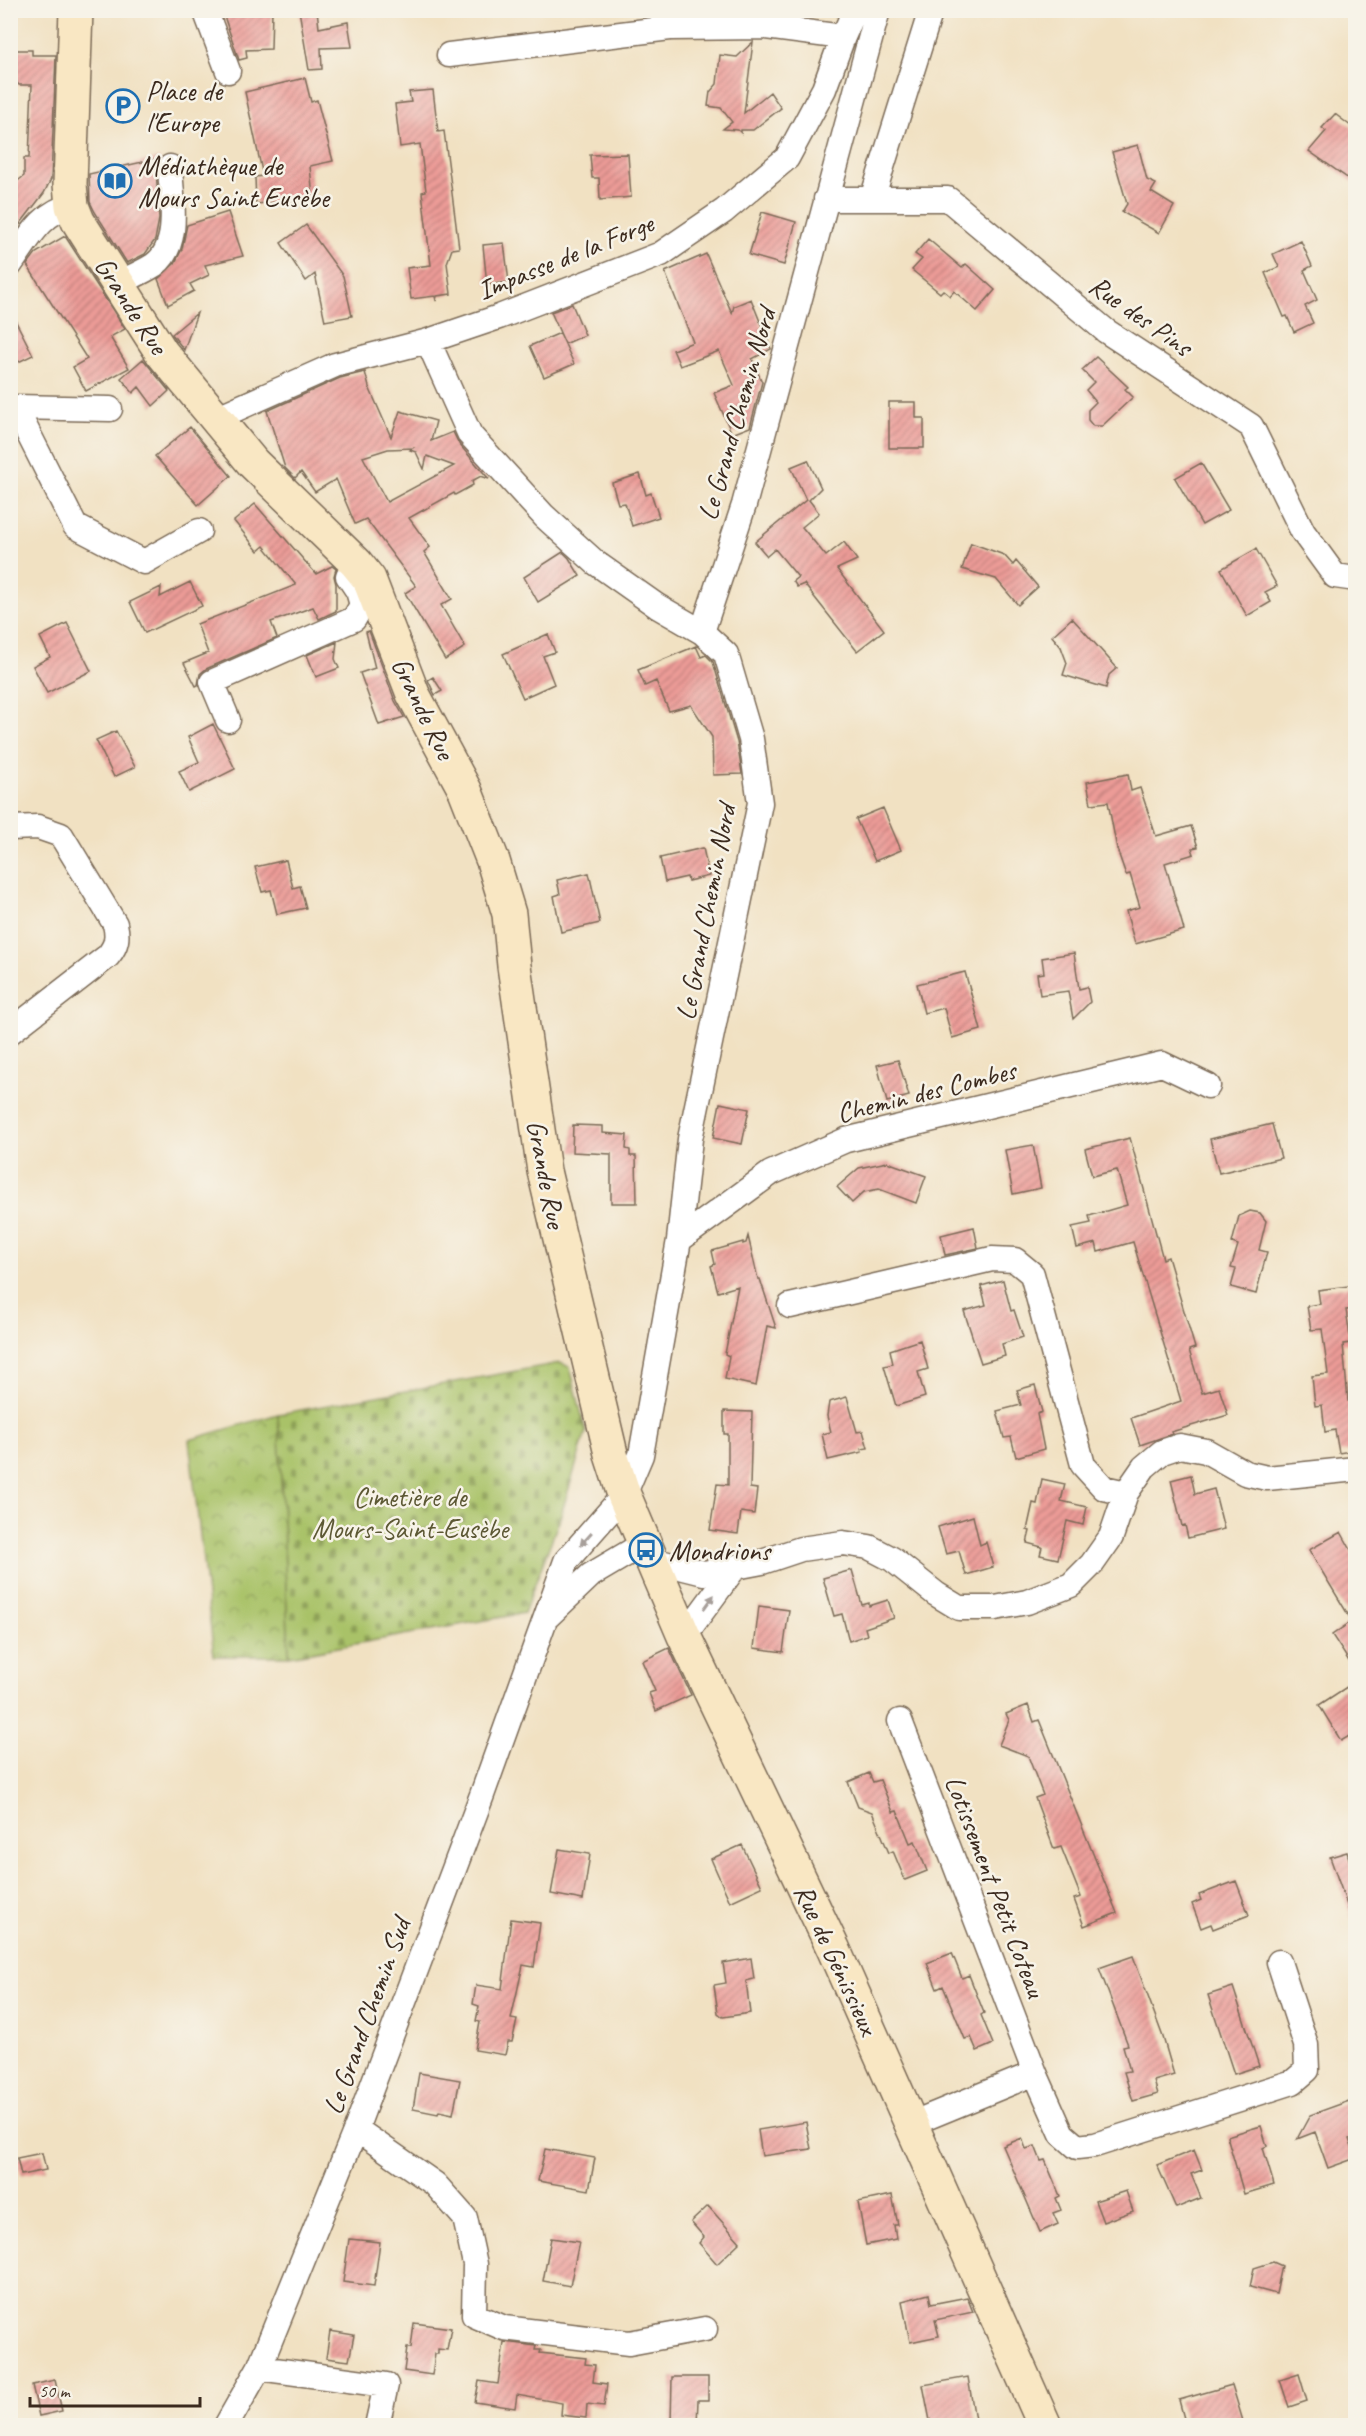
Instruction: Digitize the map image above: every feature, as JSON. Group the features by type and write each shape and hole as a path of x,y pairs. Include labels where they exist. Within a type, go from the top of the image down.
{"street":[{"name":"Grande Rue","path":"76,10 70,176 72,206 78,221 162,352 253,463 356,563 369,579 413,694 465,790 493,861 509,914 514,966 544,1171 610,1447 624,1495"},
{"path":"205,10 228,71"},
{"name":"Impasse de la Forge","path":"216,418 335,365 428,341 499,317 660,254 724,211 787,158 824,89 855,10"},
{"name":"Le Grand Chemin Nord","path":"624,1495 641,1455 679,1240 690,1139 760,802 751,739 726,654 702,632 744,505 878,10"},
{"path":"872,199 931,10"},
{"path":"449,55 670,28 766,27 843,37"},
{"path":"117,284 155,264 165,252 171,238 172,222 170,167"},
{"name":"Rue des Pins","path":"826,199 948,199 1106,331 1251,426 1303,532 1335,576 1356,579"},
{"path":"10,265 41,222 55,212 72,206"},
{"path":"428,341 470,435 544,516 596,563 657,606 702,632"},
{"path":"110,409 13,407 75,526 144,562 199,531"},
{"path":"228,720 212,682 354,620 358,615 362,605 358,591 336,554 339,548"},
{"path":"10,828 38,827 61,835 115,924 118,936 115,947 108,956 10,1032"},
{"name":"Chemin des Combes","path":"679,1240 771,1173 846,1140 1162,1064 1208,1086"},
{"path":"790,1306 992,1259 1015,1260 1032,1274 1083,1465 1104,1488 1126,1493"},
{"path":"544,1620 591,1575 648,1552 704,1573 762,1562 801,1549 843,1543 869,1547 892,1559 936,1594 959,1608 995,1608 1027,1602 1071,1585 1092,1564 1111,1537 1126,1493 1144,1467 1162,1452 1180,1446 1206,1451 1245,1473 1267,1478 1356,1468"},
{"name":"Rue de Génissieux","path":"624,1495 684,1636 833,1948 1045,2426"},
{"name":"Le Grand Chemin Sud","path":"226,2426 259,2368 356,2129 482,1795 566,1562 624,1495"},
{"path":"684,1636 735,1567"},
{"name":"Lotissement Petit Coteau","path":"900,1721 1035,2073 1062,2134 1077,2147 1095,2145 1293,2082 1307,2070 1306,2045 1279,1962"},
{"path":"911,2124 1035,2073"},
{"path":"356,2129 435,2184 465,2218 475,2264 474,2316 504,2328 629,2343 705,2329"},
{"path":"259,2368 386,2385 377,2426"}],"green space":[{"name":"Cimetière de Mours-Saint-Eusèbe","path":"560,1363 570,1367 586,1432 560,1518 524,1613 289,1656 278,1414"},
{"path":"278,1414 289,1656 214,1656 189,1440"}],"building":[{"path":"222,10 272,10 271,49 246,50 247,58 239,60"},
{"path":"299,10 317,10 319,28 348,22 352,47 321,48 322,69 309,70"},
{"path":"753,42 744,113 770,92 781,108 753,130 741,130 741,133 738,130 723,129 732,122 721,108 708,106 710,92 717,84 720,55 737,57"},
{"path":"13,50 32,50 32,55 56,55 51,179 44,193 10,237 10,187 24,176 24,158 29,158 32,85 19,85 13,79"},
{"path":"305,78 311,102 317,100 333,161 310,166 313,199 256,204 255,177 263,176 245,92"},
{"path":"433,90 438,132 444,131 459,248 452,249 447,263 451,294 437,296 436,301 435,296 411,299 407,268 431,265 422,192 426,191 420,144 400,147 395,104 411,102 409,92"},
{"path":"1335,114 1356,130 1356,184 1309,151 1326,131 1322,128"},
{"path":"1138,145 1147,180 1156,184 1151,192 1174,206 1159,233 1122,212 1127,204 1112,152"},
{"path":"628,154 631,197 600,200 599,178 592,178 590,155"},
{"path":"160,158 156,168 159,219 155,240 145,254 127,263 90,202 89,174"},
{"path":"228,212 243,256 205,265 209,275 190,284 194,291 168,305 158,279 175,263 182,249 187,225"},
{"path":"762,212 796,222 784,265 749,255"},
{"path":"306,225 343,276 352,316 325,321 315,274 306,281 281,243"},
{"path":"65,236 125,329 110,337 129,368 86,391 73,367 87,359 27,265 36,253"},
{"path":"928,239 962,268 966,264 995,290 977,311 954,291 950,296 943,290 940,293 912,270 922,259 915,254"},
{"path":"1301,241 1312,266 1304,270 1317,300 1305,306 1313,323 1294,332 1287,316 1284,317 1265,273 1279,267 1273,254"},
{"path":"504,243 509,282 487,285 483,245"},
{"path":"706,254 732,313 734,306 751,299 771,349 752,359 762,382 750,427 732,434 714,393 734,385 719,351 680,366 673,350 693,342 665,272"},
{"path":"572,304 585,335 565,344 551,312"},
{"path":"10,310 33,355 10,366"},
{"path":"197,313 184,350 172,334"},
{"path":"560,333 574,364 544,377 530,346"},
{"path":"1096,357 1128,387 1125,389 1133,397 1102,426 1093,426 1088,420 1088,410 1096,402 1086,390 1094,382 1082,370"},
{"path":"143,359 169,391 153,406 139,387 133,393 121,378"},
{"path":"365,372 369,387 391,437 400,411 436,421 431,441 453,432 459,444 489,479 481,476 472,481 473,485 409,518 430,547 424,552 452,599 441,605 465,647 445,660 405,593 416,586 366,519 355,524 336,479 315,492 301,472 295,478 285,468 267,411 340,378","holes":["413,448 410,450 416,452 424,469 427,456 454,466 387,502 363,457 388,449"]},
{"path":"889,402 916,402 916,418 924,418 924,448 889,448"},
{"path":"190,427 231,476 198,505 155,456"},
{"path":"808,460 821,488 809,500 819,513 802,527 826,556 844,542 857,560 837,569 884,630 857,651 804,584 797,587 793,581 798,577 775,549 767,556 755,542 806,500 791,467"},
{"path":"1201,463 1229,510 1202,525 1175,478"},
{"path":"640,474 646,495 651,493 659,517 632,526 625,503 618,504 612,483"},
{"path":"255,504 316,574 332,566 336,569 334,576 336,611 319,619 313,607 271,622 277,638 206,669 200,674 196,686 184,663 208,653 197,624 296,585 264,546 258,551 234,521"},
{"path":"971,543 1004,555 1013,565 1016,561 1038,587 1018,605 996,579 962,569"},
{"path":"1256,549 1277,586 1265,592 1271,602 1247,616 1221,569"},
{"path":"563,552 580,576 538,602 524,577"},
{"path":"190,582 202,606 145,633 130,602 161,587 160,597"},
{"path":"1072,618 1117,668 1109,675 1106,688 1063,675 1067,663 1061,647 1052,636"},
{"path":"67,623 91,671 47,693 33,666 50,657 40,637"},
{"path":"369,631 395,701 404,717 379,725 360,673 375,668 366,632"},
{"path":"548,634 555,652 543,656 554,684 523,698 503,654"},
{"path":"337,642 335,659 339,668 316,677 307,655"},
{"path":"696,646 701,657 706,655 713,662 737,742 742,774 713,775 712,737 691,705 669,711 656,681 645,686 638,670"},
{"path":"433,677 442,691 435,695 428,680"},
{"path":"213,724 235,769 189,792 179,771 199,762 188,737"},
{"path":"116,731 135,767 114,777 96,740"},
{"path":"1128,774 1131,791 1140,788 1156,836 1191,826 1198,847 1192,848 1194,854 1165,863 1184,930 1135,944 1126,911 1140,907 1130,874 1126,875 1117,849 1108,802 1091,804 1087,782"},
{"path":"883,808 901,850 875,861 856,819"},
{"path":"703,848 709,876 688,881 687,877 665,882 660,858"},
{"path":"286,860 293,888 300,886 306,908 277,914 271,890 262,892 255,867"},
{"path":"589,873 600,923 561,932 554,896 560,894 557,880"},
{"path":"1074,953 1079,989 1087,987 1090,1002 1073,1019 1068,991 1040,995 1037,974 1044,973 1042,958"},
{"path":"965,972 981,1030 952,1038 944,1008 924,1013 917,984"},
{"path":"898,1060 909,1096 887,1102 877,1065"},
{"path":"720,1103 749,1109 742,1144 713,1138"},
{"path":"1272,1124 1281,1158 1219,1173 1210,1139"},
{"path":"573,1125 603,1126 603,1133 627,1135 626,1149 630,1150 630,1156 636,1156 637,1203 611,1203 611,1154 572,1152"},
{"path":"1130,1138 1163,1259 1168,1257 1195,1348 1189,1350 1202,1393 1219,1388 1228,1415 1171,1432 1172,1434 1140,1445 1131,1418 1181,1401 1133,1242 1098,1252 1096,1243 1077,1248 1072,1227 1091,1223 1089,1216 1127,1205 1117,1170 1092,1176 1085,1149"},
{"path":"1033,1145 1041,1188 1013,1194 1005,1150"},
{"path":"887,1162 926,1176 916,1203 879,1189 864,1192 852,1203 837,1187 859,1168"},
{"path":"1250,1211 1260,1213 1266,1221 1259,1250 1267,1252 1256,1294 1231,1287 1236,1269 1231,1268 1238,1245 1232,1243 1239,1216"},
{"path":"974,1227 978,1248 945,1255 941,1235"},
{"path":"748,1236 758,1279 760,1279 776,1328 767,1326 756,1386 725,1379 729,1356 725,1354 738,1286 718,1292 711,1266 715,1264 712,1251 746,1243"},
{"path":"1003,1280 1011,1311 1014,1310 1023,1337 1002,1344 1005,1356 981,1363 964,1311 986,1305 981,1286"},
{"path":"1356,1285 1356,1309 1346,1310 1351,1343 1343,1344 1348,1401 1352,1401 1356,1426 1356,1450 1339,1453 1335,1430 1325,1432 1322,1405 1315,1406 1312,1376 1328,1374 1322,1329 1311,1330 1307,1306 1320,1304 1318,1290"},
{"path":"920,1340 928,1369 918,1372 925,1397 896,1406 884,1366 893,1364 890,1350"},
{"path":"1035,1385 1042,1412 1037,1414 1044,1449 1016,1457 1011,1437 1004,1438 997,1411 1021,1405 1017,1390"},
{"path":"847,1397 857,1432 863,1431 868,1448 861,1449 862,1452 828,1460 822,1434 831,1432 827,1416 829,1402"},
{"path":"724,1411 752,1412 750,1488 757,1489 754,1514 741,1512 738,1534 710,1530 717,1484 728,1485 728,1434 724,1434"},
{"path":"1191,1475 1195,1494 1214,1489 1224,1529 1188,1538 1185,1525 1182,1526 1171,1480"},
{"path":"1042,1479 1065,1484 1061,1501 1087,1507 1083,1525 1067,1521 1058,1559 1040,1555 1042,1547 1027,1543 1030,1531 1027,1530 1033,1503 1037,1504"},
{"path":"973,1516 980,1545 986,1542 993,1567 966,1575 959,1551 946,1554 938,1527"},
{"path":"1341,1532 1356,1559 1356,1672 1332,1635 1352,1621 1309,1550"},
{"path":"852,1570 862,1605 869,1603 869,1606 888,1600 894,1618 865,1628 867,1635 849,1641 842,1614 834,1616 823,1578"},
{"path":"759,1606 789,1610 783,1652 754,1648"},
{"path":"669,1648 691,1695 656,1711 649,1693 655,1691 642,1661"},
{"path":"1356,1681 1356,1732 1341,1741 1319,1705"},
{"path":"1028,1705 1034,1722 1039,1720 1117,1913 1084,1926 1074,1899 1081,1897 1061,1847 1054,1849 1035,1798 1043,1795 1028,1756 999,1745 1009,1720 1006,1714"},
{"path":"869,1773 873,1782 880,1780 893,1812 897,1811 910,1843 915,1841 927,1871 905,1880 893,1851 889,1853 872,1812 858,1807 848,1782"},
{"path":"742,1845 762,1887 730,1902 711,1859"},
{"path":"559,1849 590,1854 583,1900 551,1894"},
{"path":"1347,1852 1351,1865 1356,1863 1356,1922 1353,1922 1330,1857"},
{"path":"1236,1881 1249,1915 1213,1929 1211,1924 1201,1928 1192,1904 1201,1900 1199,1895"},
{"path":"511,1919 540,1923 534,1967 523,1965 511,2019 517,2020 512,2042 508,2042 505,2055 475,2050 480,2022 476,2021 479,2006 473,2004 476,1985 502,1989"},
{"path":"952,1953 962,1978 969,1975 984,2013 981,2015 993,2044 977,2051 971,2037 965,2039 943,1986 937,1989 927,1963"},
{"path":"1133,1956 1163,2037 1174,2075 1154,2081 1158,2094 1133,2101 1124,2072 1130,2071 1123,2046 1128,2045 1099,1968"},
{"path":"751,1958 754,1979 746,1981 750,2013 723,2017 718,2013 714,1985 726,1983 723,1963"},
{"path":"1233,1987 1259,2066 1234,2074 1208,1995"},
{"path":"419,2073 460,2080 453,2114 439,2111 438,2114 413,2109"},
{"path":"1349,2101 1356,2119 1356,2137 1349,2139 1356,2158 1328,2168 1315,2132 1297,2139 1310,2115"},
{"path":"806,2122 811,2149 762,2156 758,2130"},
{"path":"1261,2126 1267,2146 1263,2148 1274,2185 1244,2194 1227,2136"},
{"path":"1022,2138 1026,2149 1035,2146 1041,2161 1045,2160 1060,2196 1056,2198 1061,2210 1053,2213 1058,2224 1040,2232 1003,2146"},
{"path":"545,2149 595,2158 589,2190 538,2181"},
{"path":"1194,2150 1202,2170 1191,2174 1201,2198 1176,2208 1157,2165"},
{"path":"42,2153 46,2170 21,2175 17,2158"},
{"path":"1126,2191 1133,2211 1103,2222 1095,2201"},
{"path":"892,2195 898,2225 894,2225 896,2239 866,2245 858,2202"},
{"path":"708,2206 740,2242 717,2264 699,2243 704,2237 691,2222"},
{"path":"551,2238 579,2242 570,2286 543,2281"},
{"path":"349,2239 380,2242 374,2286 343,2282"},
{"path":"1273,2262 1282,2266 1276,2294 1250,2287 1254,2268"},
{"path":"929,2294 931,2304 967,2297 973,2312 935,2320 939,2336 910,2342 902,2301"},
{"path":"414,2323 451,2328 447,2350 438,2349 438,2354 435,2354 432,2375 404,2371 407,2348 411,2348"},
{"path":"330,2331 354,2335 349,2361 326,2358"},
{"path":"504,2342 536,2346 535,2350 541,2350 540,2353 586,2358 585,2364 595,2365 593,2382 607,2384 604,2406 587,2404 586,2418 561,2415 562,2403 517,2395 515,2408 475,2402 479,2381 498,2384"},
{"path":"1299,2374 1307,2401 1289,2407 1280,2380"},
{"path":"672,2377 708,2377 708,2400 698,2400 697,2424 671,2424"},
{"path":"968,2377 976,2426 931,2426 923,2385"},
{"path":"55,2380 62,2411 39,2416 32,2385"},
{"path":"1232,2385 1243,2421 1228,2426 1186,2426 1179,2400"}],"place":[{"name":"Place de l'Europe","path":"123,106"},
{"name":"Médiathèque de Mours Saint Eusèbe","path":"115,181"},
{"name":"Mondrions","path":"646,1550"}]}
